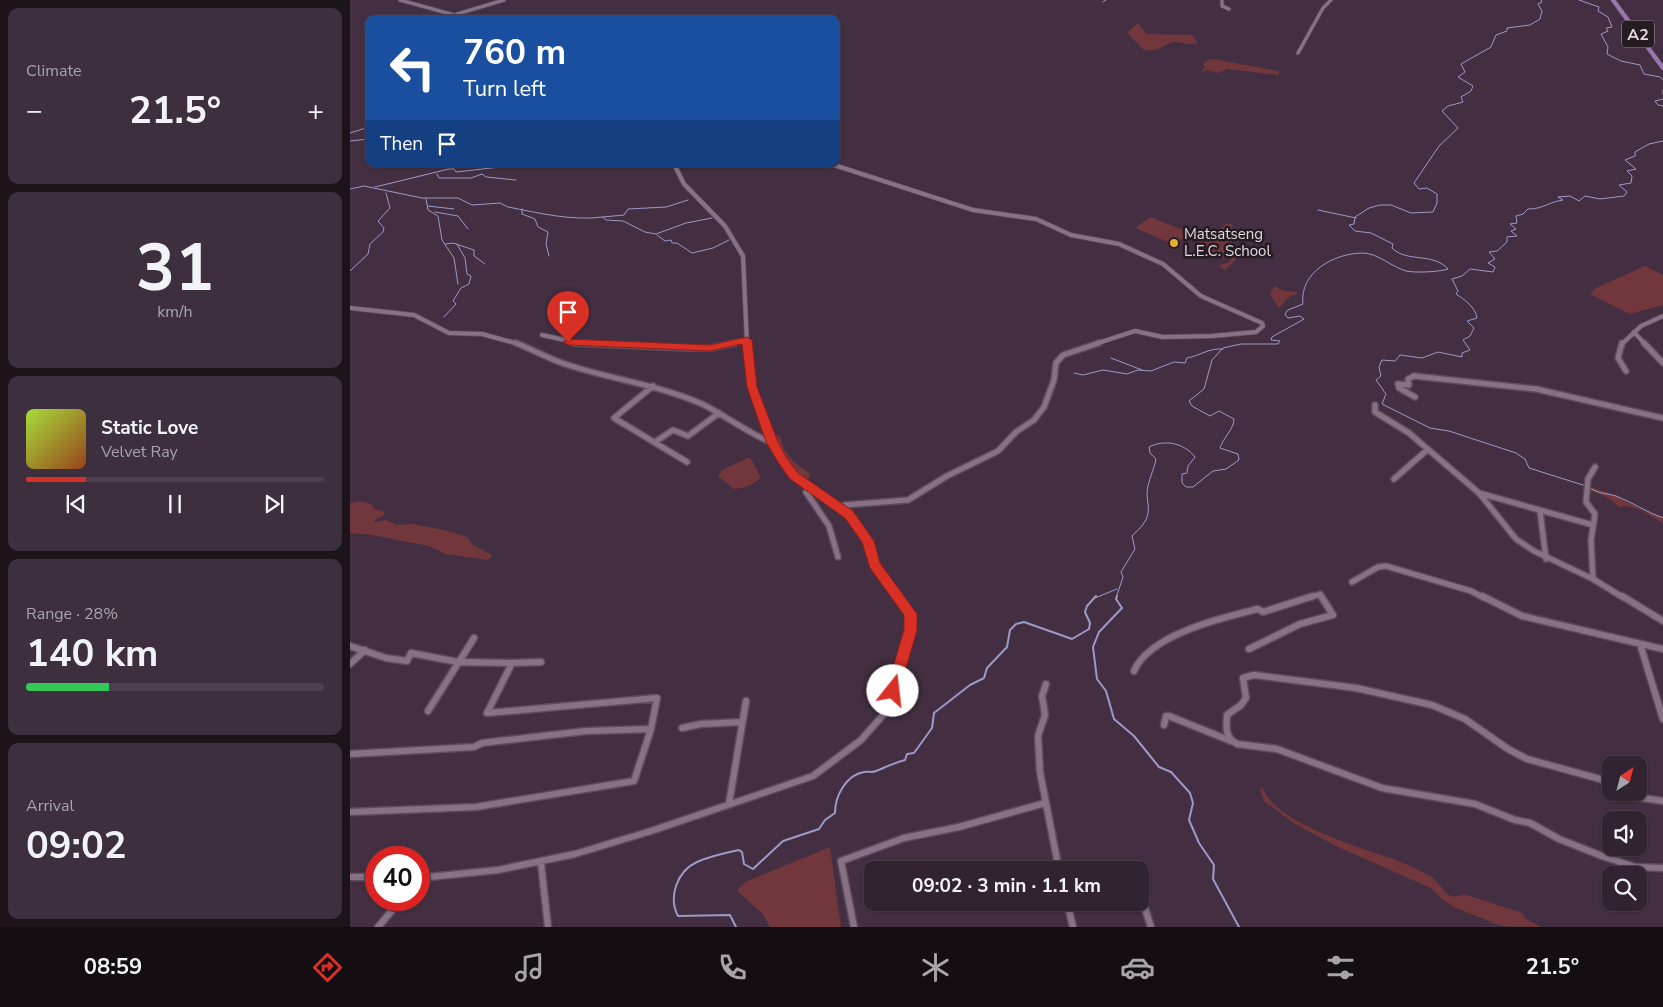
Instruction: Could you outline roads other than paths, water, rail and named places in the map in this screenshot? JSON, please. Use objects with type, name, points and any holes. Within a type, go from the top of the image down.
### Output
[{"type":"main road","name":"A2","points":[[1613,0],[1663,68]]},
{"type":"street","points":[[400,0],[456,15],[504,0]]},
{"type":"street","points":[[1222,0],[1222,6],[1229,9]]},
{"type":"street","points":[[1298,53],[1323,8],[1331,0]]},
{"type":"street","points":[[430,877],[500,871],[541,863],[665,827],[797,782],[826,768],[873,728],[888,706],[910,630],[910,614],[875,564],[868,541],[849,515],[794,476],[772,442],[752,387],[740,247],[709,209],[682,182],[675,167]]},
{"type":"street","points":[[840,167],[964,207],[990,214],[1036,219],[1071,235],[1120,244],[1162,264],[1201,296],[1244,314],[1262,323],[1263,326],[1256,332],[1212,336],[1163,337],[1135,330],[1063,355],[1056,363],[1054,380],[1044,407],[1034,420],[1016,432],[998,451],[947,476],[908,500],[845,505],[840,508]]},
{"type":"street","points":[[350,308],[414,315],[449,333],[482,334],[509,340],[563,363],[686,396],[756,434],[766,442],[772,442]]},
{"type":"street","points":[[1626,371],[1618,361],[1618,353],[1622,343],[1636,328],[1651,319],[1663,316]]},
{"type":"street","points":[[1634,332],[1663,363]]},
{"type":"street","points":[[542,335],[588,345],[613,343],[687,348],[710,348],[747,340]]},
{"type":"street","points":[[1415,397],[1399,388],[1398,384],[1409,385],[1408,379],[1414,376],[1513,385],[1593,400],[1663,418]]},
{"type":"street","points":[[653,386],[614,418],[687,462]]},
{"type":"street","points":[[1375,405],[1375,412],[1409,433],[1479,493],[1507,530],[1532,550],[1546,558],[1580,570],[1663,621]]},
{"type":"street","points":[[655,442],[673,430],[688,436],[719,413]]},
{"type":"street","points":[[1394,479],[1427,450]]},
{"type":"street","points":[[1593,579],[1593,525],[1595,514],[1586,502],[1588,482],[1595,467]]},
{"type":"street","points":[[810,488],[806,492],[829,526],[838,557]]},
{"type":"street","points":[[1479,493],[1593,525]]},
{"type":"street","points":[[1540,511],[1546,558]]},
{"type":"street","points":[[1352,582],[1378,567],[1386,566],[1471,591],[1522,616],[1663,649]]},
{"type":"street","points":[[1134,671],[1134,665],[1145,654],[1223,617],[1258,609],[1263,612],[1320,594],[1330,608],[1333,615],[1323,616],[1278,634],[1271,640],[1248,649]]},
{"type":"street","points":[[428,711],[474,638]]},
{"type":"street","points":[[1640,644],[1660,695],[1663,719]]},
{"type":"street","points":[[350,646],[407,661],[411,653],[458,662],[541,662]]},
{"type":"street","points":[[350,664],[365,650]]},
{"type":"street","points":[[350,812],[458,808],[516,802],[600,785],[634,781],[651,729],[657,698],[487,713],[512,663]]},
{"type":"street","points":[[1231,741],[1226,731],[1227,715],[1244,702],[1246,698],[1243,678],[1254,675],[1397,695],[1456,714],[1494,741],[1525,758],[1553,768],[1602,780]]},
{"type":"street","points":[[1046,684],[1042,696],[1045,715],[1040,728],[1038,745],[1045,803],[1057,861]]},
{"type":"street","points":[[729,804],[746,701]]},
{"type":"street","points":[[1164,725],[1166,716],[1169,716],[1237,744],[1277,749],[1382,788],[1475,804],[1515,820],[1530,823],[1559,838],[1602,856],[1636,867],[1663,868]]},
{"type":"street","points":[[682,728],[701,724],[742,722]]},
{"type":"street","points":[[350,754],[474,747],[482,743],[586,731],[651,729]]},
{"type":"street","points":[[1648,799],[1663,801]]},
{"type":"street","points":[[854,927],[840,861],[904,838],[959,827],[1045,803]]},
{"type":"street","points":[[541,863],[548,927]]},
{"type":"street","points":[[350,877],[365,877]]},
{"type":"street","points":[[378,927],[392,911]]},
{"type":"street","points":[[1069,911],[1073,927]]},
{"type":"street","points":[[1146,911],[1151,927]]},
{"type":"waterway","points":[[1355,218],[1369,208],[1380,205],[1391,205],[1411,213],[1433,212],[1437,203],[1437,194],[1427,188],[1419,189],[1414,183],[1439,146],[1458,128],[1442,111],[1448,106],[1463,102],[1461,97],[1471,91],[1473,86],[1458,77],[1465,72],[1461,64],[1491,47],[1496,35],[1507,31],[1507,28],[1530,25],[1540,19],[1542,11],[1538,4],[1542,2],[1541,0]]},
{"type":"waterway","points":[[1579,0],[1599,7],[1598,11],[1608,17],[1612,27],[1606,28],[1608,31],[1601,34],[1608,47],[1607,54],[1621,61],[1640,65],[1644,74],[1660,77],[1663,80]]},
{"type":"waterway","points":[[1663,99],[1655,101],[1658,105],[1663,106]]},
{"type":"waterway","points":[[350,133],[365,128]]},
{"type":"waterway","points":[[350,141],[365,139]]},
{"type":"waterway","points":[[1586,486],[1529,468],[1525,459],[1516,453],[1449,431],[1430,428],[1382,404],[1386,394],[1376,380],[1381,376],[1379,367],[1382,360],[1395,361],[1400,355],[1422,358],[1438,352],[1462,357],[1462,353],[1470,350],[1463,340],[1470,336],[1474,328],[1467,321],[1477,318],[1472,307],[1456,294],[1458,291],[1452,279],[1462,276],[1470,269],[1493,272],[1495,267],[1488,263],[1495,259],[1489,252],[1497,251],[1507,242],[1507,237],[1517,236],[1511,231],[1516,229],[1510,224],[1517,223],[1516,216],[1523,214],[1528,209],[1538,208],[1563,200],[1558,197],[1570,196],[1579,201],[1585,196],[1600,199],[1624,196],[1627,192],[1619,185],[1631,183],[1632,176],[1627,171],[1636,169],[1625,160],[1635,156],[1635,152],[1649,144],[1663,141]]},
{"type":"waterway","points":[[375,187],[449,169],[454,169],[456,172],[500,167]]},
{"type":"waterway","points":[[437,174],[439,178],[471,178],[482,174],[486,177],[516,180]]},
{"type":"waterway","points":[[350,189],[364,186],[422,198],[458,198],[472,205],[500,203],[508,207],[522,210]]},
{"type":"waterway","points":[[350,271],[368,254],[370,244],[383,232],[384,228],[378,221],[390,208],[386,193]]},
{"type":"waterway","points":[[426,199],[428,210],[438,216],[442,240],[454,258],[458,284]]},
{"type":"waterway","points":[[603,217],[624,215],[628,209],[666,207],[688,200]]},
{"type":"waterway","points":[[428,206],[454,209]]},
{"type":"waterway","points":[[522,210],[555,216],[603,217]]},
{"type":"waterway","points":[[522,210],[522,214],[535,219],[538,227],[548,232],[546,244],[549,256]]},
{"type":"waterway","points":[[1318,210],[1355,218]]},
{"type":"waterway","points":[[435,212],[458,216],[468,229]]},
{"type":"waterway","points":[[603,217],[606,220],[623,221],[645,232],[656,234],[686,223],[712,218]]},
{"type":"waterway","points":[[1222,349],[1241,344],[1278,344],[1280,341],[1271,340],[1272,337],[1304,319],[1300,316],[1288,318],[1285,314],[1288,310],[1303,304],[1303,293],[1313,274],[1321,266],[1341,256],[1368,254],[1410,272],[1448,269],[1435,261],[1398,253],[1392,248],[1393,244],[1371,233],[1355,231],[1349,225],[1354,224],[1355,218]]},
{"type":"waterway","points":[[657,235],[665,241],[671,240],[672,243],[677,243],[692,253],[713,248],[729,240]]},
{"type":"waterway","points":[[445,244],[457,244]]},
{"type":"waterway","points":[[444,317],[456,304],[453,301],[461,288],[469,284],[471,276],[467,274],[465,258],[457,244]]},
{"type":"waterway","points":[[457,244],[474,250],[474,256],[485,264]]},
{"type":"waterway","points":[[1074,373],[1083,375],[1103,370],[1127,374],[1138,370],[1151,371],[1174,362],[1185,363],[1187,358],[1222,349]]},
{"type":"waterway","points":[[1116,598],[1123,577],[1121,572],[1135,549],[1132,536],[1143,525],[1148,514],[1147,493],[1156,459],[1150,453],[1149,447],[1168,443],[1180,446],[1191,452],[1195,457],[1188,466],[1187,473],[1182,474],[1182,483],[1186,487],[1193,487],[1213,471],[1226,469],[1239,460],[1238,454],[1220,448],[1234,423],[1234,419],[1219,411],[1210,416],[1192,406],[1189,401],[1204,389],[1212,360],[1222,349]]},
{"type":"waterway","points":[[1111,358],[1142,370]]},
{"type":"waterway","points":[[1590,488],[1622,498],[1663,518]]},
{"type":"waterway","points":[[1095,598],[1117,589]]},
{"type":"waterway","points":[[736,927],[730,915],[678,916],[675,909],[674,893],[680,878],[690,866],[707,858],[739,850],[742,852],[744,864],[753,869],[783,841],[819,829],[825,820],[835,813],[839,793],[852,777],[864,772],[874,772],[905,760],[907,754],[914,753],[932,728],[934,713],[970,685],[984,678],[987,668],[1007,647],[1010,630],[1016,624],[1024,622],[1072,639],[1089,629],[1090,623],[1085,612],[1087,606],[1096,596]]},
{"type":"waterway","points":[[1117,596],[1116,599],[1122,608],[1099,632],[1093,647],[1097,679],[1106,691],[1114,719],[1134,736],[1159,767],[1171,772],[1190,793],[1193,803],[1189,820],[1199,843],[1214,865],[1213,879],[1239,927]]},
{"type":"place","name":"Matsatseng L.E.C. School","points":[[1174,243]]}]
